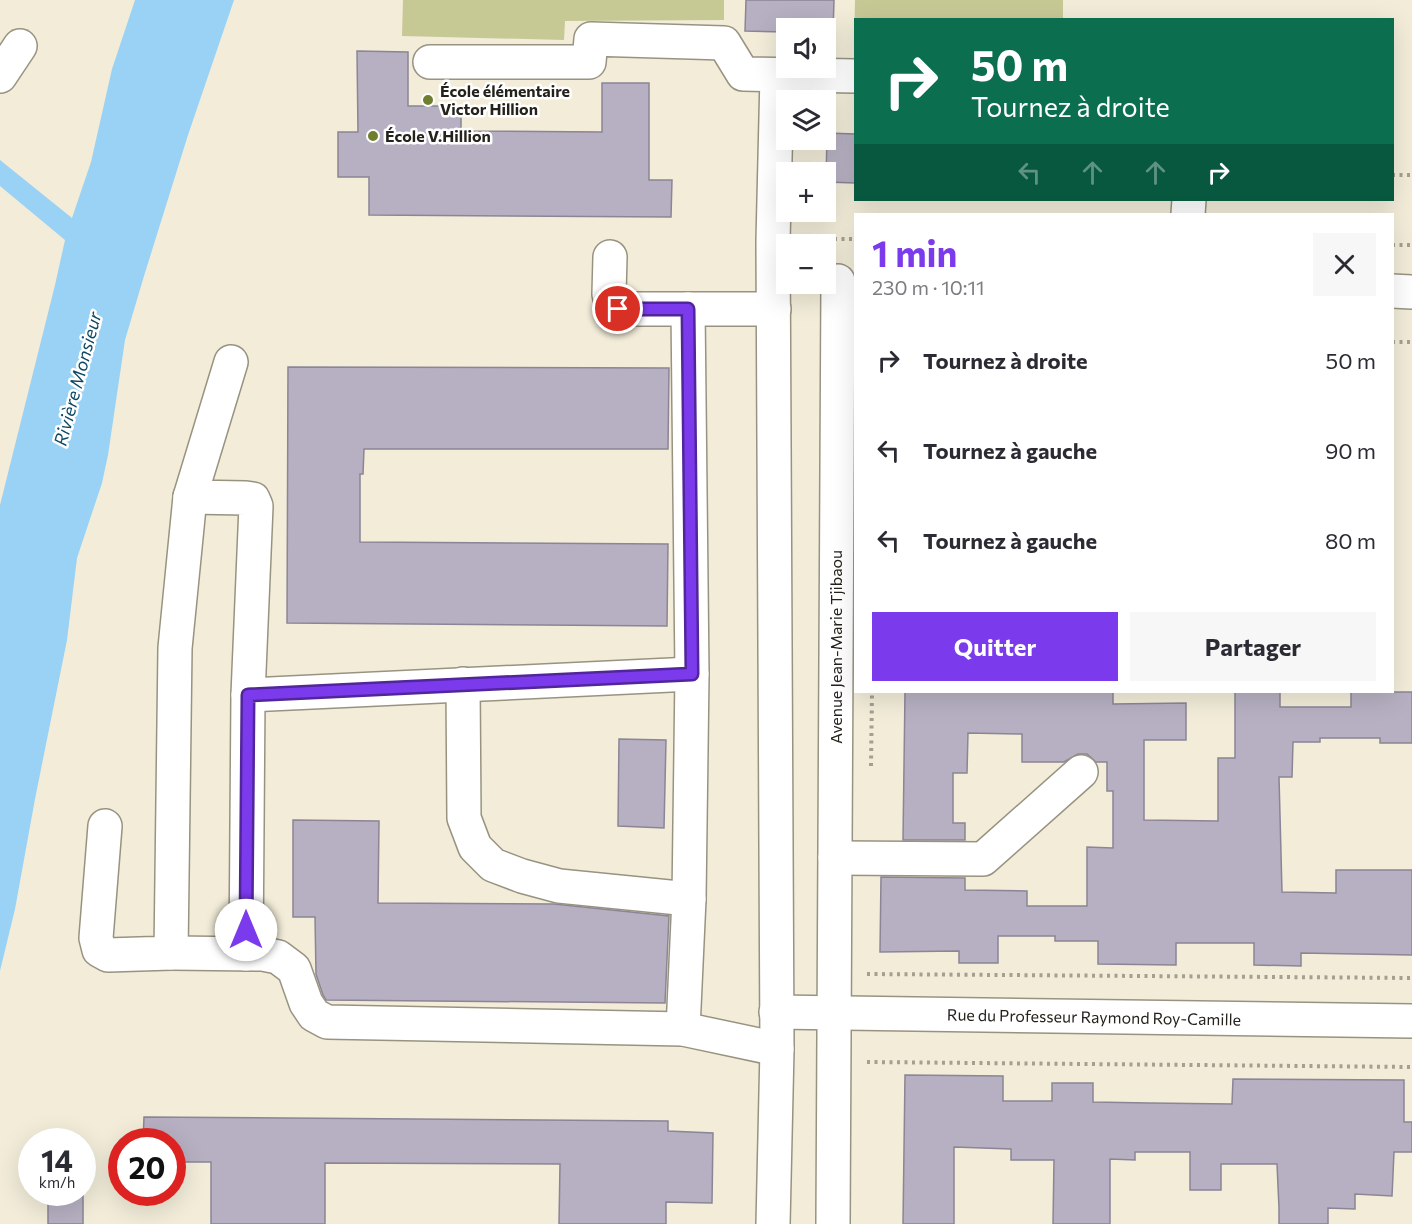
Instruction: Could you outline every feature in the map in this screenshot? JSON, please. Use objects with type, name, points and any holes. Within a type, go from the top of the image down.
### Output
[{"type":"street","points":[[430,62],[589,62],[591,39],[724,43],[743,74],[776,76]]},
{"type":"street","points":[[0,76],[20,46]]},
{"type":"street","points":[[836,76],[854,76]]},
{"type":"street","points":[[776,270],[773,241],[777,78]]},
{"type":"street","points":[[610,256],[609,294],[611,303],[618,309],[688,309],[776,290]]},
{"type":"street","name":"Avenue Jean-Marie Tjibaou","points":[[833,1224],[839,281]]},
{"type":"street","points":[[1394,291],[1412,292]]},
{"type":"street","points":[[773,1224],[777,1049],[778,294]]},
{"type":"street","points":[[683,1029],[689,899],[692,674],[688,309]]},
{"type":"street","points":[[171,953],[175,648],[190,497],[231,362]]},
{"type":"street","points":[[190,497],[246,498],[253,499],[256,506],[248,695],[246,954]]},
{"type":"street","points":[[248,695],[692,674]]},
{"type":"street","points":[[463,684],[464,818],[475,847],[493,865],[559,886],[689,899]]},
{"type":"street","points":[[835,858],[983,859],[1081,772]]},
{"type":"street","points":[[105,826],[96,938],[99,950],[108,955],[262,954],[278,957],[294,969],[306,1003],[314,1015],[327,1022],[683,1029],[777,1049]]},
{"type":"street","name":"Rue du Professeur Raymond Roy-Camille","points":[[776,1012],[1412,1021]]},
{"type":"path","points":[[1394,175],[1412,176]]},
{"type":"path","points":[[836,239],[854,239]]},
{"type":"path","points":[[1394,245],[1412,245]]},
{"type":"path","points":[[1394,342],[1412,342]]},
{"type":"path","points":[[867,974],[1412,978]]},
{"type":"path","points":[[867,1062],[1412,1067]]},
{"type":"green space","points":[[403,0],[724,0],[724,20],[565,21],[564,40],[402,36]]},
{"type":"green space","points":[[855,0],[1063,0],[1063,18],[855,18]]},
{"type":"water","name":"Rivière Monsieur","points":[[135,0],[234,0],[188,135],[125,340],[108,455],[102,483],[77,558],[67,640],[15,909],[0,971],[0,505],[65,240],[0,186],[0,160],[72,218],[91,162],[112,69]]},
{"type":"building","points":[[746,0],[834,0],[833,18],[776,18],[776,32],[745,31]]},
{"type":"building","name":"École V.Hillion","points":[[357,51],[408,52],[408,106],[461,106],[461,131],[602,132],[602,83],[649,83],[649,180],[672,180],[671,217],[369,215],[369,177],[338,177],[338,132],[358,132]]},
{"type":"building","points":[[836,133],[854,134],[854,183],[836,182],[836,162],[826,162],[827,150],[836,150]]},
{"type":"building","points":[[288,367],[669,368],[668,449],[364,449],[363,474],[360,474],[360,542],[668,544],[667,626],[287,623]]},
{"type":"building","points":[[1412,692],[1412,743],[1380,743],[1380,738],[1320,738],[1320,742],[1293,742],[1292,777],[1279,777],[1282,892],[1336,893],[1336,870],[1412,870],[1412,955],[1301,953],[1301,966],[1254,965],[1254,943],[1176,943],[1176,965],[1098,964],[1098,941],[1055,941],[1055,936],[998,936],[998,963],[959,963],[959,951],[880,952],[881,877],[965,878],[965,890],[1027,891],[1027,906],[1087,906],[1087,847],[1113,848],[1113,791],[1107,791],[1107,762],[1096,762],[1087,754],[1078,754],[1064,762],[1022,762],[1022,734],[968,733],[967,773],[953,773],[953,823],[965,823],[965,840],[903,840],[905,693],[1113,693],[1113,704],[1186,703],[1186,740],[1144,740],[1144,820],[1218,821],[1218,758],[1235,758],[1235,693],[1280,693],[1280,707],[1351,707],[1351,693]]},
{"type":"building","points":[[619,739],[666,740],[664,828],[618,826]]},
{"type":"building","points":[[293,820],[379,821],[378,903],[554,904],[669,916],[665,1003],[326,1000],[316,974],[315,917],[293,917]]},
{"type":"building","points":[[905,1075],[1003,1076],[1003,1101],[1052,1101],[1052,1083],[1093,1083],[1093,1102],[1232,1104],[1233,1079],[1404,1080],[1404,1122],[1412,1122],[1412,1152],[1394,1152],[1392,1196],[1355,1194],[1355,1209],[1328,1208],[1328,1224],[1279,1224],[1277,1164],[1221,1164],[1221,1190],[1190,1190],[1190,1152],[1135,1152],[1135,1160],[1110,1159],[1110,1224],[1053,1224],[1054,1160],[1011,1160],[1011,1149],[954,1147],[954,1224],[903,1224]]},
{"type":"building","points":[[144,1117],[668,1121],[668,1131],[713,1133],[712,1203],[666,1202],[666,1224],[559,1224],[560,1164],[325,1163],[325,1224],[211,1224],[211,1162],[186,1162],[186,1128],[144,1128]]},
{"type":"building","points":[[48,1206],[83,1206],[83,1224],[48,1224]]},
{"type":"place","name":"École élémentaire Victor Hillion","points":[[428,100]]},
{"type":"place","name":"École V.Hillion","points":[[373,136]]},
{"type":"route","points":[[246,930],[248,695],[692,674],[688,309],[618,309]]}]
